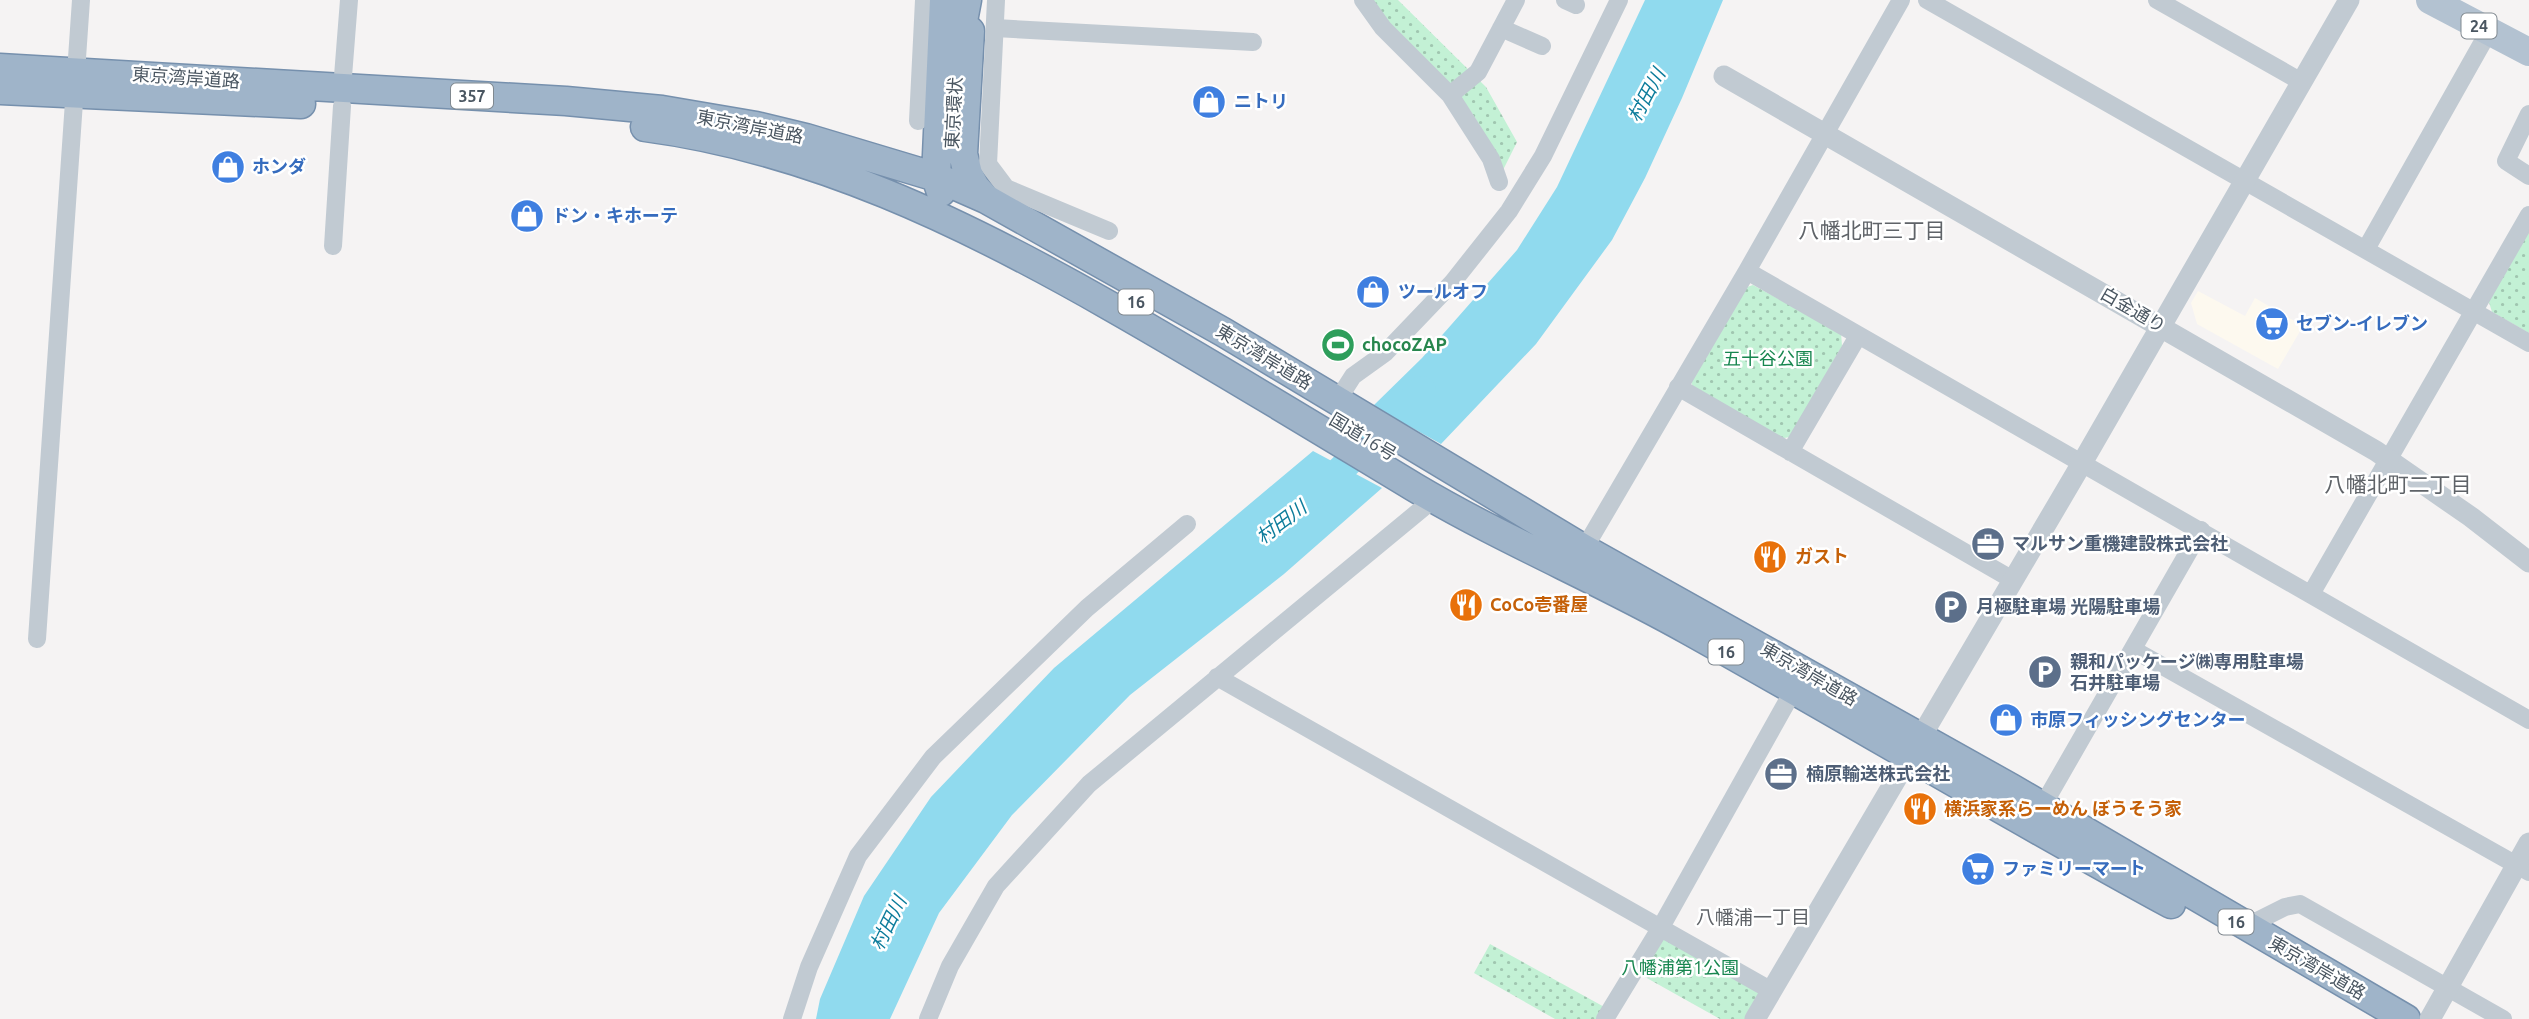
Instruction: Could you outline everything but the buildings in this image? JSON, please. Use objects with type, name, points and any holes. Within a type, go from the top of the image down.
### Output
[{"type":"highway","name":"東京環状","points":[[940,182],[944,0]]},
{"type":"highway","name":"東京環状","points":[[940,182],[951,164],[957,48],[969,0]]},
{"type":"highway","name":"東京環状","points":[[969,0],[963,154],[968,174],[986,199]]},
{"type":"highway","name":"東京湾岸道路","points":[[0,68],[75,83],[342,97],[566,101],[662,110],[806,138],[986,199],[1223,331],[1431,482],[1540,552],[1689,630],[1793,691],[2042,807],[2406,1019]]},
{"type":"highway","name":"東京湾岸道路","points":[[0,90],[75,83]]},
{"type":"highway","name":"東京湾岸道路","points":[[342,97],[581,119],[663,130],[837,174],[907,201],[963,227],[1335,414]]},
{"type":"highway","points":[[907,201],[927,196],[940,182]]},
{"type":"highway","name":"国道16号","points":[[940,182],[949,200],[1087,274],[1335,414]]},
{"type":"highway","name":"東京湾岸道路","points":[[1431,482],[1584,549],[1825,682],[1916,748],[2057,842],[2374,1019]]},
{"type":"main road","name":"24","points":[[2430,0],[2529,52]]},
{"type":"street","points":[[37,639],[81,0]]},
{"type":"street","points":[[333,246],[349,0]]},
{"type":"street","points":[[918,121],[924,0]]},
{"type":"street","points":[[996,0],[988,164],[1006,188],[1109,231]]},
{"type":"street","points":[[1363,0],[1383,27],[1450,95],[1491,159],[1499,182]]},
{"type":"street","points":[[1450,95],[1478,72],[1516,0]]},
{"type":"street","points":[[1335,414],[1353,376],[1385,353],[1452,283],[1509,211],[1543,156],[1619,0]]},
{"type":"street","points":[[1584,549],[1747,271],[1901,0]]},
{"type":"street","points":[[1927,0],[2529,343]]},
{"type":"street","points":[[2157,0],[2300,81]]},
{"type":"street","points":[[1755,1019],[1916,748],[2349,0]]},
{"type":"street","points":[[995,28],[1253,42]]},
{"type":"street","points":[[1502,28],[1542,46]]},
{"type":"street","points":[[2367,249],[2489,31]]},
{"type":"street","name":"白金通り","points":[[1724,76],[2387,459],[2471,517],[2529,562]]},
{"type":"street","points":[[2529,114],[2506,161],[2529,176]]},
{"type":"street","points":[[2311,594],[2529,215]]},
{"type":"street","points":[[1747,271],[2529,720]]},
{"type":"street","points":[[1790,452],[1858,337]]},
{"type":"street","points":[[1678,387],[2013,580]]},
{"type":"street","points":[[928,1019],[950,966],[996,886],[1090,785],[1217,677],[1431,482]]},
{"type":"street","points":[[792,1019],[809,967],[858,856],[933,757],[1087,608],[1187,524]]},
{"type":"street","points":[[2042,807],[2202,530]]},
{"type":"street","points":[[2134,650],[2523,868]]},
{"type":"street","points":[[1217,677],[1772,991]]},
{"type":"street","points":[[1605,1019],[1661,927],[1793,691]]},
{"type":"street","points":[[2430,1019],[2523,868],[2529,843]]},
{"type":"street","points":[[2245,927],[2285,907],[2300,904],[2503,1019]]},
{"type":"shaded area","points":[[2198,291],[2245,316],[2255,298],[2303,326],[2278,369],[2197,324],[2191,303]]},
{"type":"green space","points":[[1369,0],[1398,0],[1486,87],[1517,142],[1503,170],[1459,95]]},
{"type":"green space","points":[[2529,231],[2529,333],[2492,312],[2488,299]]},
{"type":"green space","name":"五十谷公園","points":[[1753,285],[1841,333],[1842,346],[1790,437],[1778,439],[1695,391],[1690,380],[1744,288]]},
{"type":"green space","name":"八幡浦第1公園","points":[[1662,930],[1769,991],[1753,1019],[1720,1019],[1636,972]]},
{"type":"green space","points":[[1490,944],[1608,1009],[1602,1019],[1555,1019],[1474,973]]},
{"type":"water","points":[[1645,0],[1723,0],[1645,178],[1612,240],[1536,344],[1441,444],[1373,406],[1422,358],[1517,250],[1557,187]]},
{"type":"water","points":[[1313,451],[1382,488],[1284,574],[1130,695],[1012,815],[939,913],[890,1019],[816,1019],[820,999],[864,896],[931,797],[1054,668]]},
{"type":"waterway","name":"村田川","points":[[1316,494],[1422,390]]},
{"type":"place","name":"ニトリ","points":[[1209,102]]},
{"type":"place","name":"ホンダ","points":[[228,167]]},
{"type":"place","name":"ドン・キホーテ","points":[[527,216]]},
{"type":"place","name":"ツールオフ","points":[[1373,292]]},
{"type":"place","name":"セブン-イレブン","points":[[2272,324]]},
{"type":"place","name":"chocoZAP","points":[[1338,345]]},
{"type":"place","name":"マルサン重機建設株式会社","points":[[1988,544]]},
{"type":"place","name":"ガスト","points":[[1770,557]]},
{"type":"place","name":"CoCo壱番屋","points":[[1466,605]]},
{"type":"place","name":"月極駐車場 光陽駐車場","points":[[1951,607]]},
{"type":"place","name":"親和パッケージ㈱専用駐車場 石井駐車場","points":[[2045,672]]},
{"type":"place","name":"市原フィッシングセンター","points":[[2006,720]]},
{"type":"place","name":"楠原輸送株式会社","points":[[1781,774]]},
{"type":"place","name":"横浜家系らーめん ぼうそう家","points":[[1920,809]]},
{"type":"place","name":"ファミリーマート","points":[[1978,869]]},
{"type":"district","name":"八幡北町三丁目","points":[[1872,231]]},
{"type":"district","name":"八幡北町二丁目","points":[[2398,485]]},
{"type":"district","name":"八幡浦一丁目","points":[[1753,917]]}]
